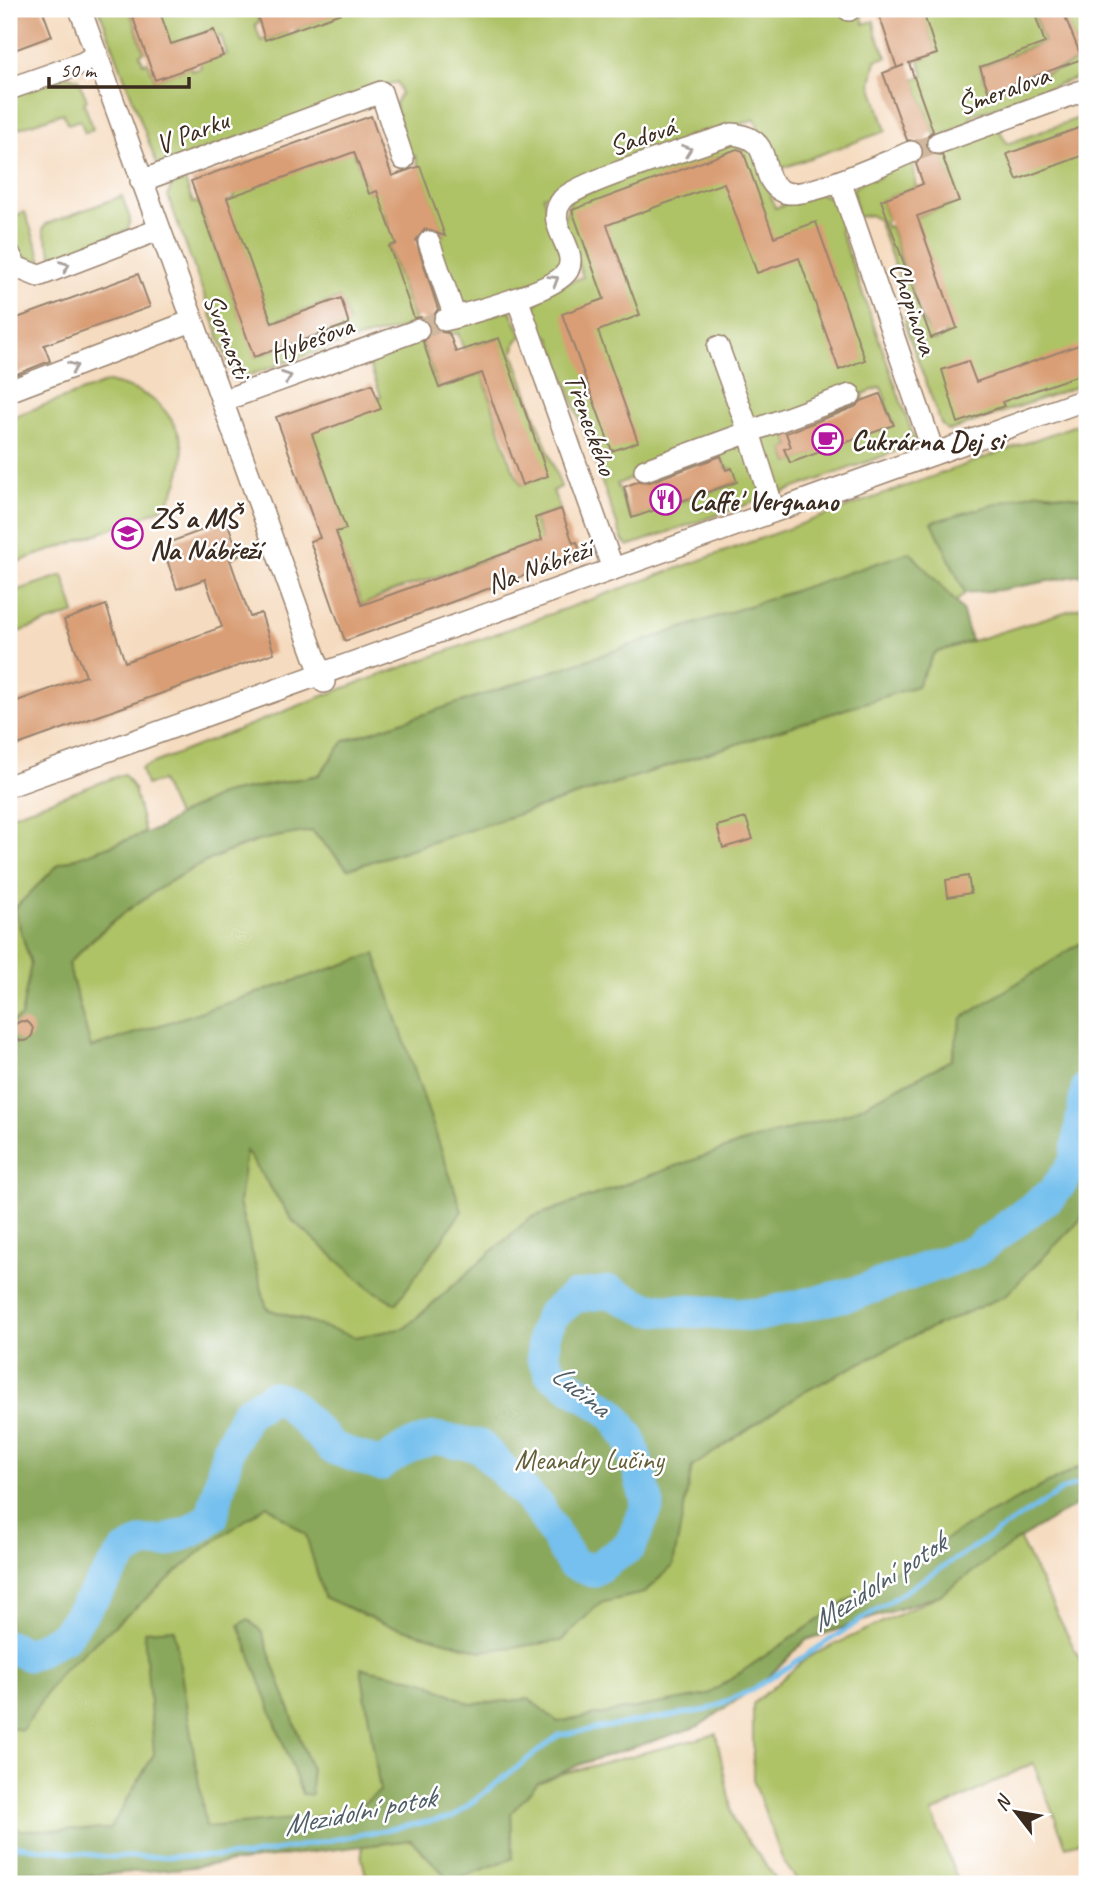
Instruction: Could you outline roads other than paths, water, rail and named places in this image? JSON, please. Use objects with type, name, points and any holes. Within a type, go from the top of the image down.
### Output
[{"type":"street","name":"Svornosti","points":[[80,9],[322,678]]},
{"type":"street","points":[[9,89],[83,63],[97,54]]},
{"type":"street","name":"Šmeralova","points":[[938,143],[1087,89]]},
{"type":"street","name":"V Parku","points":[[141,181],[381,92],[402,159]]},
{"type":"street","name":"Sadová","points":[[429,242],[450,319],[517,298],[553,283],[567,272],[570,261],[556,220],[560,202],[572,191],[603,179],[732,134],[749,135],[759,142],[772,182],[784,192],[797,194],[840,181],[911,152]]},
{"type":"street","name":"Chopinova","points":[[840,181],[934,454]]},
{"type":"street","points":[[9,253],[21,271],[38,276],[158,230]]},
{"type":"street","name":"Třeneckého","points":[[517,298],[613,569]]},
{"type":"street","points":[[9,391],[192,321]]},
{"type":"street","name":"Hybešova","points":[[222,401],[418,330]]},
{"type":"street","points":[[718,347],[774,511]]},
{"type":"street","points":[[645,470],[850,395]]},
{"type":"street","name":"Na Nábřeží","points":[[9,786],[322,678],[613,569],[1087,398]]},
{"type":"waterway","name":"Lučina","points":[[9,1647],[29,1655],[65,1636],[124,1553],[145,1542],[164,1542],[192,1531],[212,1517],[228,1450],[246,1413],[272,1397],[286,1401],[333,1448],[380,1465],[406,1448],[434,1438],[480,1446],[539,1508],[572,1563],[592,1571],[630,1546],[648,1505],[630,1439],[611,1412],[551,1373],[543,1357],[544,1335],[551,1316],[574,1297],[610,1292],[647,1309],[759,1315],[859,1292],[975,1251],[1053,1193],[1075,1163],[1087,1089]]},
{"type":"waterway","name":"Mezidolní potok","points":[[9,1845],[110,1857],[247,1856],[453,1817],[559,1735],[707,1710],[752,1690],[1064,1489],[1087,1480]]},
{"type":"tunnel","points":[[911,152],[938,143]]},
{"type":"tunnel","points":[[418,330],[445,320]]},
{"type":"place","name":"Cukrárna Dej si","points":[[828,440]]},
{"type":"place","name":"Caffe' Vergnano","points":[[666,500]]},
{"type":"place","name":"ZŠ a MŠ Na Nábřeží","points":[[127,533]]},
{"type":"park label","name":"Meandry Lučiny","points":[[589,1459]]}]
